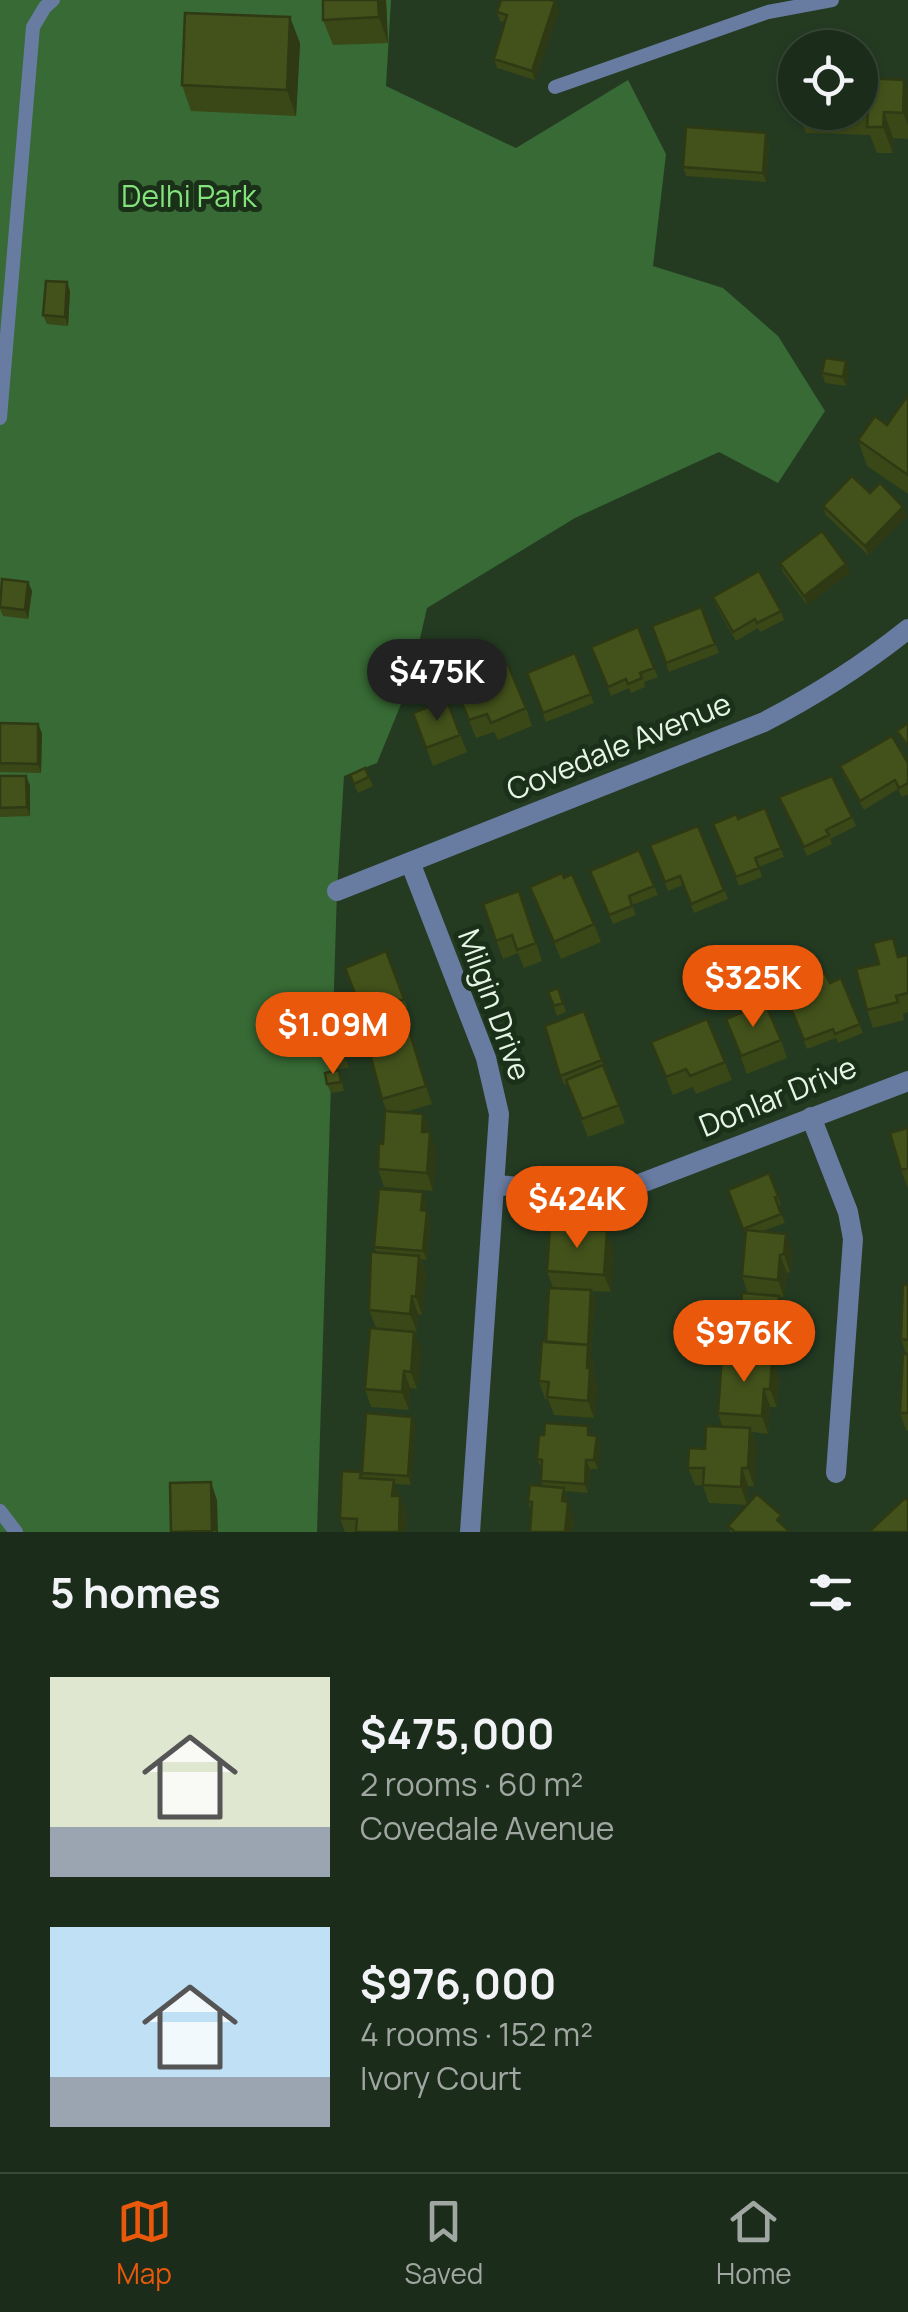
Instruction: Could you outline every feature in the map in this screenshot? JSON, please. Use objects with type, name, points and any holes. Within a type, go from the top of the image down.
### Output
[{"type":"street","name":"Covedale Avenue","points":[[337,891],[764,722],[856,669],[908,628]]},
{"type":"street","name":"Milgin Drive","points":[[410,862],[494,1082],[499,1114],[470,1532]]},
{"type":"street","name":"Donlar Drive","points":[[496,1184],[599,1193],[626,1189],[908,1081]]},
{"type":"street","points":[[811,1117],[848,1212],[853,1239],[836,1473]]},
{"type":"lane","points":[[0,418],[33,27],[53,0]]},
{"type":"lane","points":[[556,86],[768,12],[832,0]]},
{"type":"lane","points":[[0,1511],[16,1532]]},
{"type":"green space","name":"Delhi Park","points":[[0,0],[391,0],[386,86],[516,148],[628,80],[666,154],[653,266],[723,288],[778,336],[825,411],[778,483],[719,452],[575,518],[427,608],[410,682],[377,763],[344,776],[317,1532],[0,1532]]},
{"type":"building","points":[[323,0],[378,0],[379,17],[323,20]]},
{"type":"building","points":[[501,0],[555,1],[532,71],[494,59],[507,15],[497,12]]},
{"type":"building","points":[[185,13],[290,17],[287,90],[182,85]]},
{"type":"building","points":[[878,79],[904,80],[903,113],[884,112],[883,127],[878,127]]},
{"type":"building","points":[[686,127],[766,133],[763,173],[683,167]]},
{"type":"building","points":[[46,281],[67,282],[65,317],[43,315]]},
{"type":"building","points":[[825,358],[846,361],[843,377],[822,373]]},
{"type":"building","points":[[908,395],[908,475],[858,440],[875,416],[887,425]]},
{"type":"building","points":[[852,476],[870,493],[880,483],[903,507],[865,546],[823,506]]},
{"type":"building","points":[[822,531],[846,564],[804,596],[780,563]]},
{"type":"building","points":[[759,571],[781,611],[757,623],[755,619],[733,632],[713,597]]},
{"type":"building","points":[[2,579],[28,582],[25,610],[0,607]]},
{"type":"building","points":[[701,607],[715,644],[666,663],[652,626]]},
{"type":"building","points":[[638,627],[654,668],[640,673],[642,678],[628,684],[626,679],[608,687],[591,647]]},
{"type":"building","points":[[575,653],[591,694],[543,713],[527,673]]},
{"type":"building","points":[[508,665],[526,708],[491,723],[487,714],[469,720],[455,686]]},
{"type":"building","points":[[447,700],[460,735],[426,748],[413,713]]},
{"type":"building","points":[[0,723],[38,724],[38,764],[0,763]]},
{"type":"building","points":[[908,723],[908,746],[897,731]]},
{"type":"building","points":[[892,736],[908,763],[908,783],[899,788],[895,780],[860,801],[840,766]]},
{"type":"building","points":[[365,768],[369,777],[354,784],[350,775]]},
{"type":"building","points":[[0,776],[26,776],[27,807],[0,808]]},
{"type":"building","points":[[832,776],[852,817],[826,830],[829,835],[804,847],[779,797]]},
{"type":"building","points":[[765,808],[781,848],[755,858],[759,868],[736,877],[713,824]]},
{"type":"building","points":[[698,826],[724,890],[691,904],[680,876],[665,882],[650,845]]},
{"type":"building","points":[[639,850],[654,886],[629,896],[632,906],[609,915],[590,871]]},
{"type":"building","points":[[562,873],[564,878],[572,874],[594,924],[554,942],[530,887]]},
{"type":"building","points":[[519,891],[536,943],[517,950],[512,935],[496,941],[483,904]]},
{"type":"building","points":[[893,938],[898,957],[908,955],[908,993],[896,996],[898,1002],[867,1010],[856,969],[879,964],[873,943]]},
{"type":"building","points":[[386,951],[404,999],[352,1020],[344,1000],[356,996],[345,968]]},
{"type":"building","points":[[825,973],[830,983],[841,978],[860,1024],[804,1040],[788,1001],[812,991],[808,980]]},
{"type":"building","points":[[558,988],[563,1003],[554,1006],[548,992]]},
{"type":"building","points":[[765,1003],[781,1040],[741,1056],[726,1019]]},
{"type":"building","points":[[584,1011],[602,1060],[560,1076],[545,1026]]},
{"type":"building","points":[[707,1019],[725,1062],[690,1076],[686,1069],[666,1077],[651,1042]]},
{"type":"building","points":[[410,1034],[426,1086],[382,1099],[368,1046]]},
{"type":"building","points":[[340,1041],[346,1058],[334,1062],[328,1045]]},
{"type":"building","points":[[603,1065],[619,1105],[582,1119],[566,1080]]},
{"type":"building","points":[[339,1070],[341,1082],[327,1084],[325,1073]]},
{"type":"building","points":[[385,1111],[423,1114],[422,1132],[430,1132],[427,1173],[378,1169]]},
{"type":"building","points":[[908,1128],[908,1168],[901,1170],[890,1133]]},
{"type":"building","points":[[769,1173],[781,1214],[743,1229],[728,1190]]},
{"type":"building","points":[[379,1189],[423,1192],[421,1210],[427,1211],[423,1251],[374,1247]]},
{"type":"building","points":[[550,1228],[607,1231],[604,1275],[547,1271]]},
{"type":"building","points":[[746,1230],[786,1234],[778,1280],[742,1276]]},
{"type":"building","points":[[371,1252],[419,1256],[416,1297],[412,1296],[410,1314],[369,1310]]},
{"type":"building","points":[[903,1284],[908,1285],[908,1340],[901,1339]]},
{"type":"building","points":[[549,1288],[591,1290],[588,1345],[546,1342]]},
{"type":"building","points":[[742,1293],[779,1296],[775,1342],[721,1339],[723,1314],[740,1316]]},
{"type":"building","points":[[370,1328],[414,1332],[411,1372],[404,1371],[402,1392],[365,1389]]},
{"type":"building","points":[[542,1341],[588,1345],[588,1401],[547,1397],[549,1382],[539,1381]]},
{"type":"building","points":[[903,1354],[908,1354],[908,1413],[900,1413]]},
{"type":"building","points":[[722,1356],[772,1359],[770,1389],[764,1389],[762,1416],[718,1413]]},
{"type":"building","points":[[366,1413],[412,1417],[408,1476],[362,1473]]},
{"type":"building","points":[[545,1423],[588,1426],[588,1435],[597,1436],[594,1460],[586,1460],[585,1484],[541,1481],[542,1460],[537,1459],[539,1435],[544,1435]]},
{"type":"building","points":[[706,1426],[750,1428],[748,1468],[742,1468],[741,1487],[703,1485],[704,1468],[688,1468],[689,1448],[705,1449]]},
{"type":"building","points":[[342,1471],[361,1472],[360,1478],[394,1480],[392,1496],[400,1496],[399,1532],[356,1532],[357,1519],[340,1518]]},
{"type":"building","points":[[211,1482],[212,1531],[171,1532],[170,1483]]},
{"type":"building","points":[[530,1485],[564,1488],[562,1501],[568,1502],[565,1532],[530,1532]]},
{"type":"building","points":[[757,1494],[781,1515],[777,1520],[790,1532],[735,1532],[728,1526]]},
{"type":"building","points":[[905,1498],[908,1532],[872,1532],[871,1530]]}]
